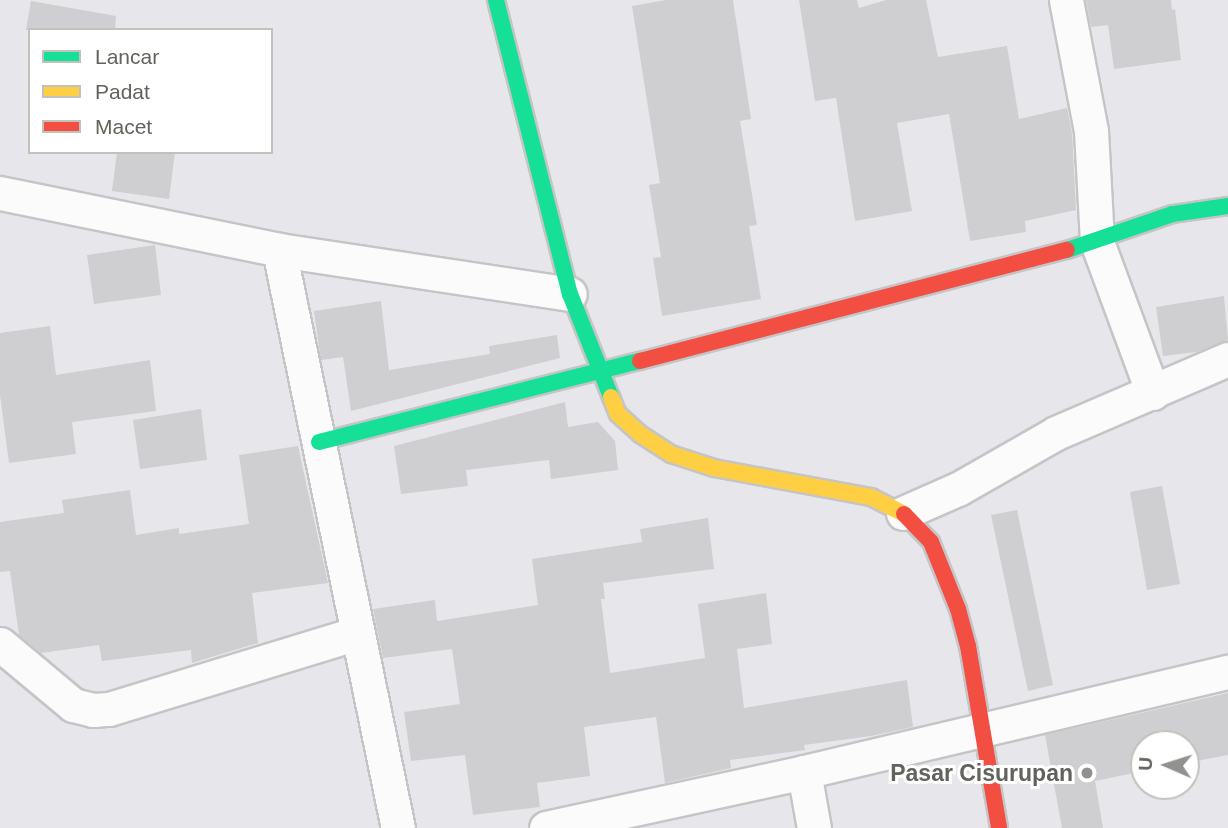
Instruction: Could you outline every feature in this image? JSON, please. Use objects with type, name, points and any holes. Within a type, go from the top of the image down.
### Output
[{"type":"main road","points":[[496,0],[570,294],[618,414],[671,454],[714,468],[871,497],[903,513],[931,542],[958,609],[984,730],[999,828]]},
{"type":"main road","points":[[319,442],[1097,242],[1173,214],[1228,206]]},
{"type":"street","points":[[1066,0],[1091,131],[1097,242],[1153,393]]},
{"type":"street","points":[[0,193],[279,250],[570,294]]},
{"type":"street","points":[[279,250],[398,828]]},
{"type":"street","points":[[903,513],[958,489],[1056,433],[1228,359]]},
{"type":"street","points":[[0,644],[73,705],[93,710],[109,709],[358,633]]},
{"type":"street","points":[[546,828],[804,772],[1228,672]]},
{"type":"street","points":[[804,772],[814,828]]},
{"type":"building","points":[[666,0],[733,0],[751,119],[740,121],[757,225],[749,226],[761,299],[662,316],[653,258],[661,257],[649,185],[660,183],[632,6]]},
{"type":"building","points":[[799,0],[857,0],[859,8],[886,0],[926,0],[938,57],[1007,46],[1019,119],[1067,108],[1072,133],[1076,210],[1025,221],[1026,232],[970,241],[949,114],[897,123],[912,211],[855,221],[836,98],[815,101]]},
{"type":"building","points":[[1086,0],[1171,0],[1172,10],[1175,9],[1181,60],[1114,69],[1108,25],[1091,27]]},
{"type":"building","points":[[31,1],[116,16],[115,28],[26,30]]},
{"type":"building","points":[[117,154],[175,154],[169,199],[112,191]]},
{"type":"building","points":[[155,245],[161,295],[94,304],[87,255]]},
{"type":"building","points":[[1224,296],[1228,340],[1196,352],[1163,356],[1156,307]]},
{"type":"building","points":[[381,301],[389,370],[490,354],[489,346],[557,335],[560,358],[351,411],[343,357],[321,360],[314,311]]},
{"type":"building","points":[[50,326],[56,375],[150,360],[156,411],[72,422],[76,454],[9,463],[0,395],[0,333]]},
{"type":"building","points":[[565,402],[568,427],[598,422],[615,441],[618,470],[551,479],[549,460],[466,470],[468,486],[401,494],[394,446]]},
{"type":"building","points":[[201,409],[207,460],[140,469],[133,420]]},
{"type":"building","points":[[298,446],[328,583],[252,593],[258,643],[192,663],[191,650],[102,661],[99,645],[41,653],[19,635],[10,571],[0,572],[0,522],[64,513],[62,500],[130,490],[136,535],[179,528],[179,534],[249,524],[239,455]]},
{"type":"building","points":[[1162,486],[1180,584],[1147,590],[1130,492]]},
{"type":"building","points":[[1017,510],[1053,685],[1028,691],[991,515]]},
{"type":"building","points":[[708,518],[714,569],[603,583],[605,599],[601,599],[610,673],[705,658],[698,604],[766,593],[772,644],[737,649],[744,708],[907,680],[913,727],[804,745],[805,750],[730,760],[731,768],[665,783],[656,717],[584,727],[590,776],[537,783],[540,807],[473,815],[465,755],[411,761],[404,712],[460,704],[452,649],[383,658],[373,609],[435,600],[437,621],[538,605],[532,559],[642,542],[640,529]]},
{"type":"building","points":[[1228,693],[1228,755],[1200,760],[1200,730],[1130,730],[1130,774],[1095,781],[1103,828],[1062,828],[1045,735]]},
{"type":"traffic: fast","points":[[496,0],[570,294],[611,397]]},
{"type":"traffic: fast","points":[[1067,250],[1173,214],[1228,206]]},
{"type":"traffic: fast","points":[[319,442],[640,361]]},
{"type":"traffic: slow","points":[[611,397],[618,414],[640,434],[671,454],[714,468],[871,497],[904,514]]},
{"type":"traffic: jam","points":[[640,361],[1067,250]]},
{"type":"traffic: jam","points":[[904,514],[931,542],[958,609],[968,646],[999,828]]},
{"type":"place","name":"Pasar Cisurupan","points":[[1087,773]]}]
